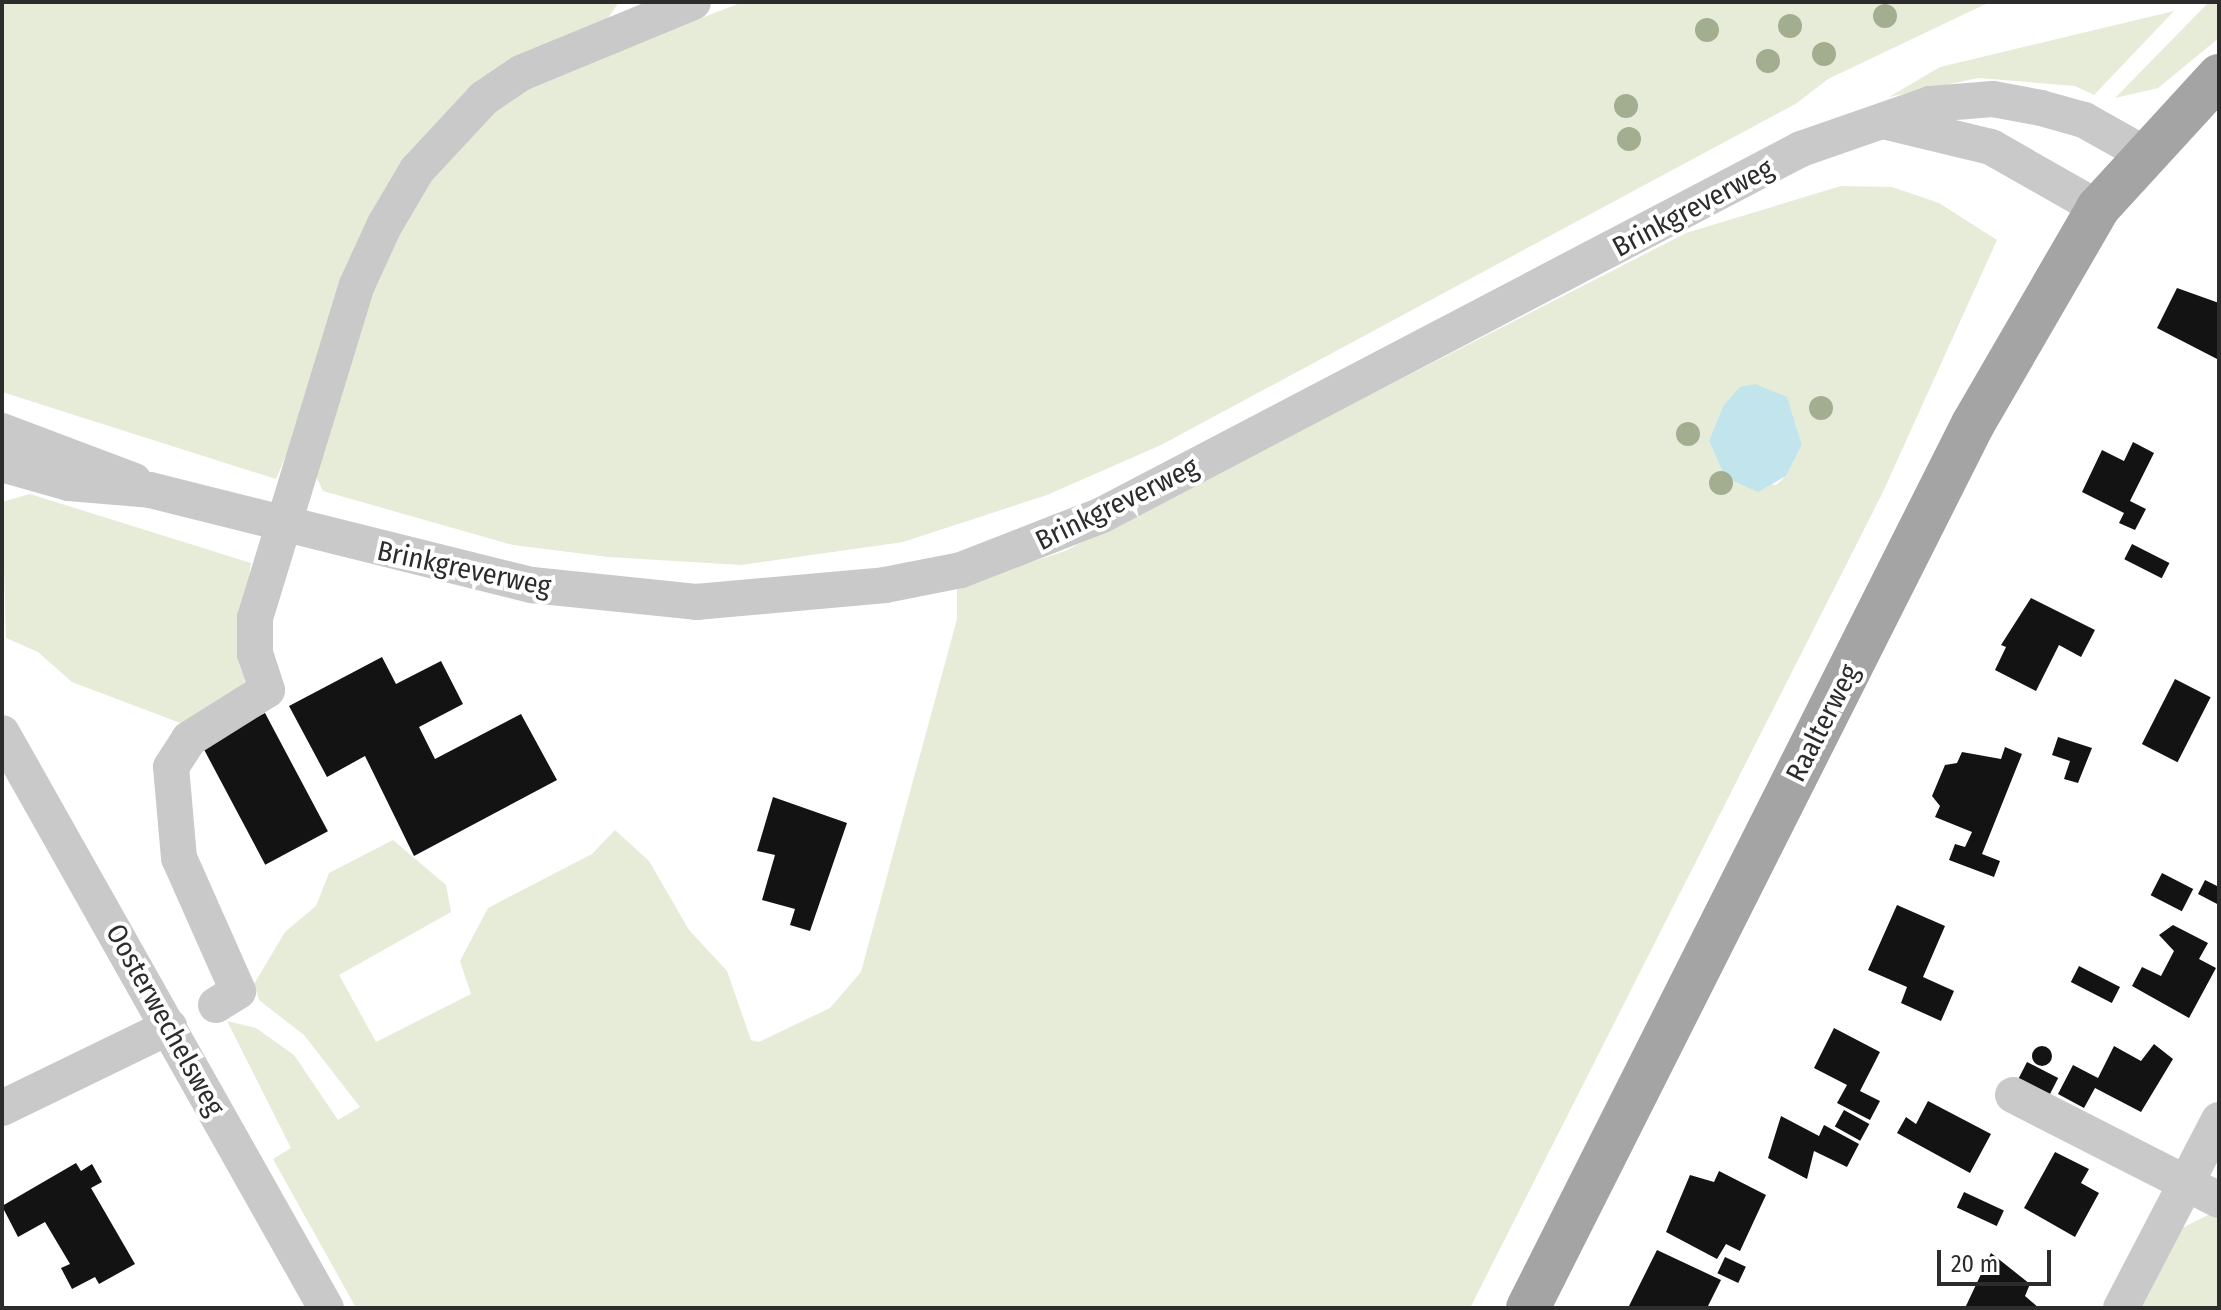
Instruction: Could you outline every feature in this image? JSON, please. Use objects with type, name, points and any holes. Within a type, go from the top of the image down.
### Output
[{"type":"main road","points":[[2143,153],[2219,76]]},
{"type":"main road","name":"Raalterweg","points":[[1528,1308],[1973,424],[2098,208],[2143,153]]},
{"type":"street","points":[[216,1005],[238,991],[179,858],[171,767],[189,739],[267,690],[255,654],[255,618],[357,285],[417,170],[484,98],[625,15],[693,2]]},
{"type":"street","name":"Brinkgreverweg","points":[[2,464],[69,483],[150,490],[437,567],[627,598],[759,599],[961,570],[1102,515],[1801,149],[1930,104],[1993,99],[2084,120],[2143,153]]},
{"type":"street","points":[[1881,121],[1991,147],[2098,208]]},
{"type":"street","name":"Brinkgreverweg","points":[[2,431],[93,460],[150,490]]},
{"type":"street","name":"Oosterwechelsweg","points":[[2,733],[326,1308]]},
{"type":"street","points":[[2,1108],[169,1027]]},
{"type":"street","points":[[2013,1095],[2188,1180],[2219,1200]]},
{"type":"street","points":[[2121,1308],[2219,1120]]},
{"type":"green space","points":[[2,2],[619,2],[609,17],[510,70],[415,152],[276,479],[2,392]]},
{"type":"green space","points":[[743,2],[1990,2],[1828,79],[1797,103],[1161,445],[1047,495],[903,542],[741,565],[608,557],[513,545],[323,491],[311,466],[355,326],[432,167],[519,88]]},
{"type":"green space","points":[[2209,2],[2219,2],[2219,38],[2158,88],[2115,98]]},
{"type":"green space","points":[[2174,11],[2094,95],[2075,86],[1978,78],[1889,97],[1940,67]]},
{"type":"green space","points":[[1841,186],[1892,187],[1939,203],[1997,240],[1882,494],[1470,1308],[356,1308],[273,1159],[291,1148],[227,1021],[256,1028],[294,1055],[338,1120],[360,1107],[304,1035],[259,1000],[254,984],[285,932],[316,906],[329,873],[393,840],[446,885],[451,912],[339,975],[376,1042],[471,994],[460,961],[488,908],[592,854],[615,830],[649,861],[689,930],[727,971],[751,1040],[759,1042],[830,1008],[861,972],[957,619],[957,586],[1065,551],[1686,233]],"holes":[[[1787,398],[1802,445],[1786,476],[1776,485],[1725,477],[1709,441],[1723,406]]]},
{"type":"green space","points":[[30,494],[251,563],[239,648],[247,697],[183,724],[72,682],[38,652],[6,638],[2,502]]},
{"type":"green space","points":[[2212,1213],[2219,1217],[2219,1308],[2136,1308],[2176,1231]]},
{"type":"water","points":[[1755,384],[1787,397],[1802,445],[1786,476],[1758,492],[1725,477],[1709,441],[1723,406],[1740,387]]},
{"type":"building","points":[[2177,288],[2219,303],[2219,360],[2157,328]]},
{"type":"building","points":[[2133,442],[2154,453],[2130,501],[2146,509],[2135,530],[2119,523],[2124,513],[2082,492],[2102,450],[2124,461]]},
{"type":"building","points":[[2132,544],[2169,563],[2162,578],[2124,559]]},
{"type":"building","points":[[2031,598],[2095,630],[2081,657],[2059,645],[2036,691],[1995,670],[2006,647],[2001,645]]},
{"type":"building","points":[[382,657],[396,684],[441,661],[463,704],[419,727],[435,759],[521,714],[557,780],[414,856],[365,756],[327,777],[289,706]]},
{"type":"building","points":[[2175,679],[2211,697],[2177,762],[2142,744]]},
{"type":"building","points":[[265,713],[328,831],[265,865],[202,746]]},
{"type":"building","points":[[2058,737],[2092,748],[2078,783],[2064,779],[2070,761],[2052,755]]},
{"type":"building","points":[[2005,747],[2022,754],[1982,854],[2000,861],[1994,877],[1949,860],[1955,844],[1965,847],[1972,832],[1935,817],[1940,806],[1932,796],[1945,765],[1957,763],[1962,752],[2001,759]]},
{"type":"building","points":[[773,797],[847,823],[810,931],[790,925],[795,909],[762,900],[775,855],[757,851]]},
{"type":"building","points":[[2162,873],[2193,889],[2182,911],[2151,895]]},
{"type":"building","points":[[2205,880],[2219,887],[2219,905],[2198,894]]},
{"type":"building","points":[[1897,905],[1945,926],[1923,977],[1954,991],[1941,1021],[1901,1003],[1907,987],[1868,970]]},
{"type":"building","points":[[2173,925],[2208,943],[2199,959],[2216,968],[2189,1018],[2132,986],[2142,967],[2161,976],[2174,951],[2159,935]]},
{"type":"building","points":[[2079,966],[2120,987],[2112,1003],[2071,982]]},
{"type":"building","points":[[1834,1028],[1880,1052],[1860,1091],[1880,1101],[1870,1120],[1837,1103],[1847,1085],[1814,1068]]},
{"type":"building","points":[[2154,1044],[2173,1059],[2141,1112],[2095,1088],[2084,1108],[2058,1094],[2073,1065],[2098,1078],[2114,1046],[2141,1061]]},
{"type":"building","points":[[2042,1046],[2049,1049],[2052,1056],[2049,1063],[2042,1066],[2035,1063],[2032,1056],[2035,1049]]},
{"type":"building","points":[[2027,1062],[2058,1078],[2048,1097],[2017,1082]]},
{"type":"building","points":[[1928,1101],[1991,1134],[1970,1173],[1897,1133],[1906,1117],[1916,1124]]},
{"type":"building","points":[[1844,1110],[1869,1124],[1860,1141],[1835,1127]]},
{"type":"building","points":[[1781,1116],[1819,1136],[1824,1125],[1859,1144],[1847,1167],[1814,1151],[1807,1179],[1768,1158]]},
{"type":"building","points":[[2055,1152],[2089,1169],[2081,1183],[2099,1193],[2075,1237],[2024,1208]]},
{"type":"building","points":[[76,1163],[81,1171],[92,1164],[102,1182],[91,1188],[135,1264],[99,1284],[95,1277],[72,1289],[61,1268],[70,1264],[45,1222],[18,1237],[2,1206]]},
{"type":"building","points":[[1719,1171],[1766,1195],[1740,1251],[1726,1244],[1717,1259],[1666,1232],[1690,1175],[1714,1182]]},
{"type":"building","points":[[1964,1192],[2004,1211],[1997,1226],[1957,1207]]},
{"type":"building","points":[[1657,1250],[1721,1280],[1707,1308],[1628,1308]]},
{"type":"building","points":[[1991,1253],[2030,1284],[2025,1296],[2039,1308],[1965,1308]]},
{"type":"building","points":[[1725,1257],[1746,1267],[1738,1283],[1717,1273]]}]
